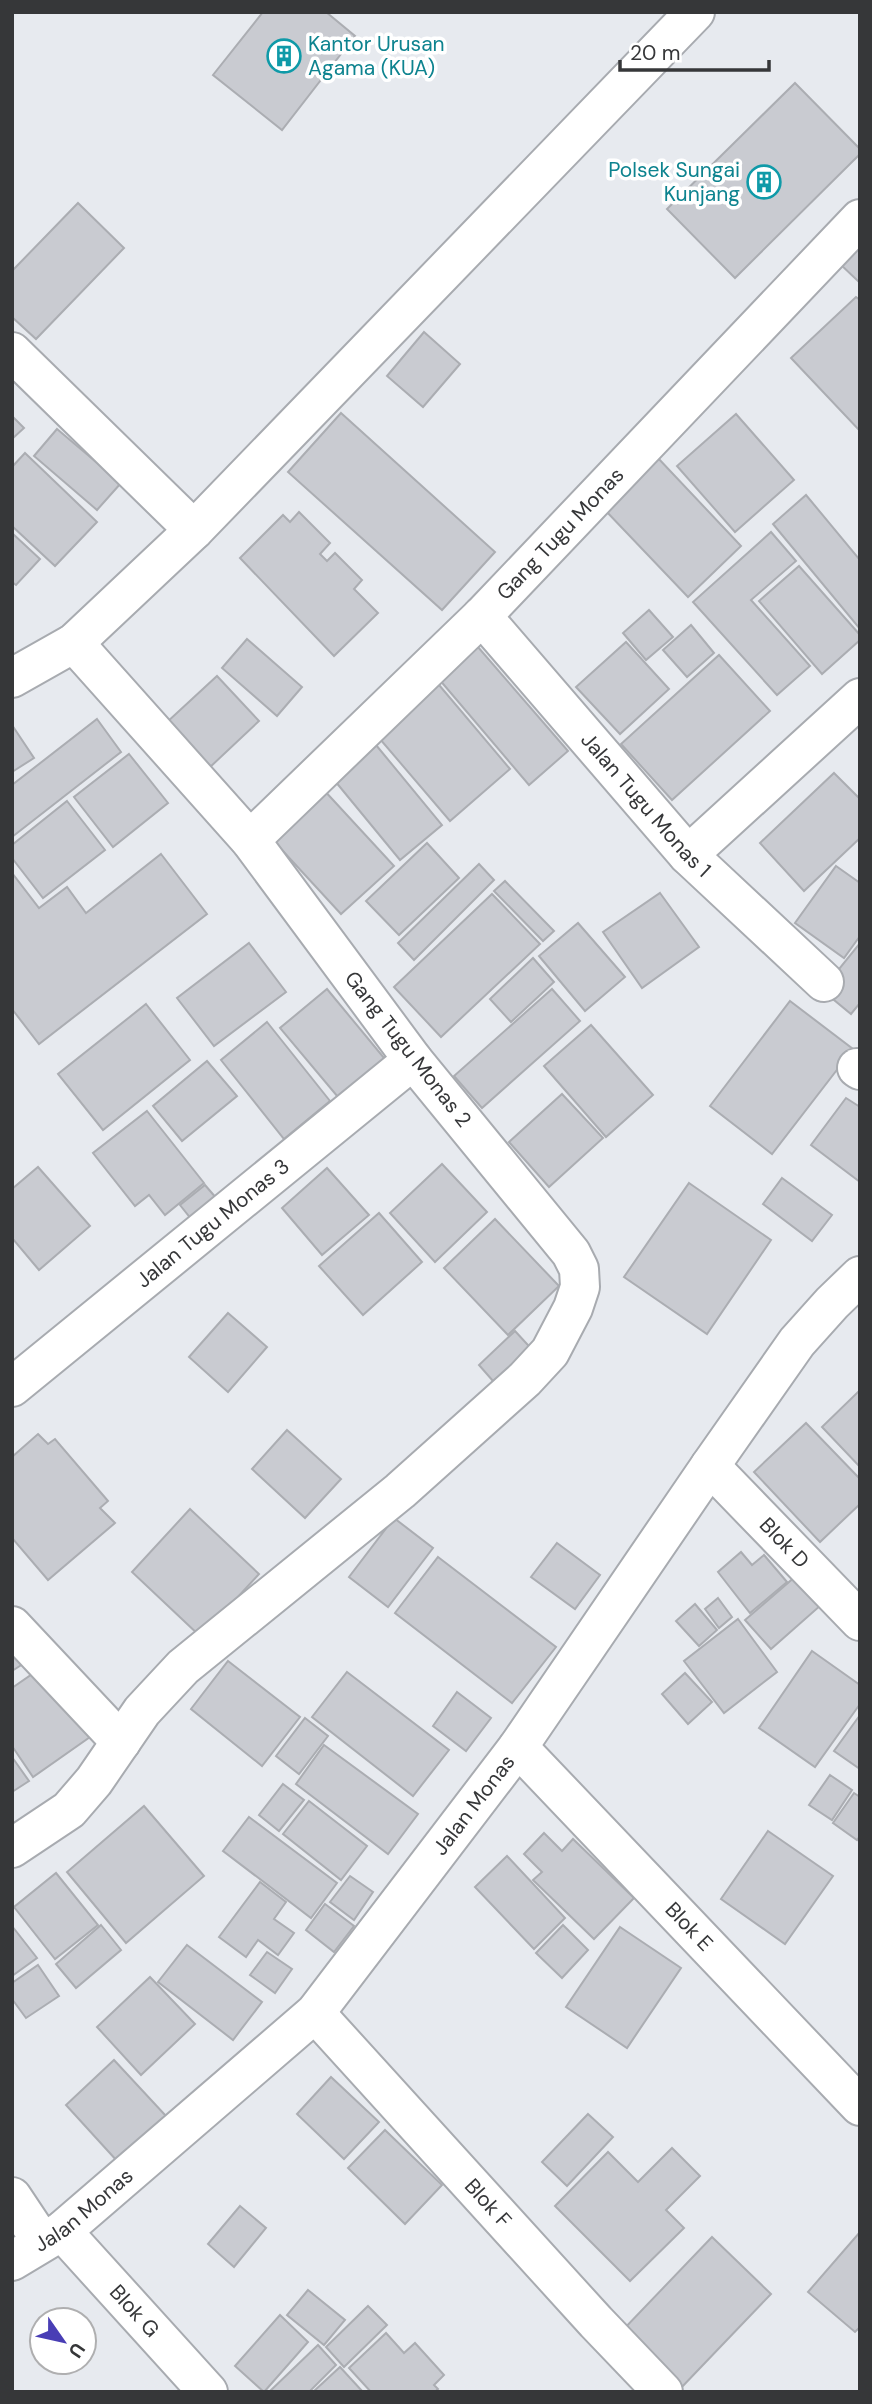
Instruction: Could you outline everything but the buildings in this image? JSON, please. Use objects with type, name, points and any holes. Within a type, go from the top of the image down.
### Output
[{"type":"street","points":[[12,678],[74,643],[194,530],[695,12]]},
{"type":"street","name":"Gang Tugu Monas","points":[[250,840],[482,616],[860,219]]},
{"type":"street","points":[[12,352],[194,530]]},
{"type":"street","name":"Jalan Tugu Monas 1","points":[[482,616],[688,855],[824,982]]},
{"type":"street","name":"Gang Tugu Monas 2","points":[[74,643],[250,840],[413,1060],[571,1253],[579,1269],[580,1287],[573,1308],[550,1352],[525,1379],[400,1491],[183,1667],[142,1711],[121,1742]]},
{"type":"street","points":[[688,855],[860,698]]},
{"type":"street","name":"Jalan Tugu Monas 3","points":[[12,1387],[413,1060]]},
{"type":"street","name":"Jalan Monas","points":[[39,2245],[315,2013],[518,1746],[797,1342],[860,1276]]},
{"type":"street","name":"Blok D","points":[[710,1466],[860,1620]]},
{"type":"street","points":[[12,1626],[121,1742],[94,1782],[69,1810],[12,1849]]},
{"type":"street","name":"Blok E","points":[[518,1746],[860,2106]]},
{"type":"street","name":"Blok F","points":[[315,2013],[663,2392]]},
{"type":"street","name":"Blok G","points":[[12,2197],[39,2245],[208,2392]]},
{"type":"place","name":"Kantor Urusan Agama (KUA)","points":[[284,56]]},
{"type":"place","name":"Polsek Sungai Kunjang","points":[[764,182]]}]
